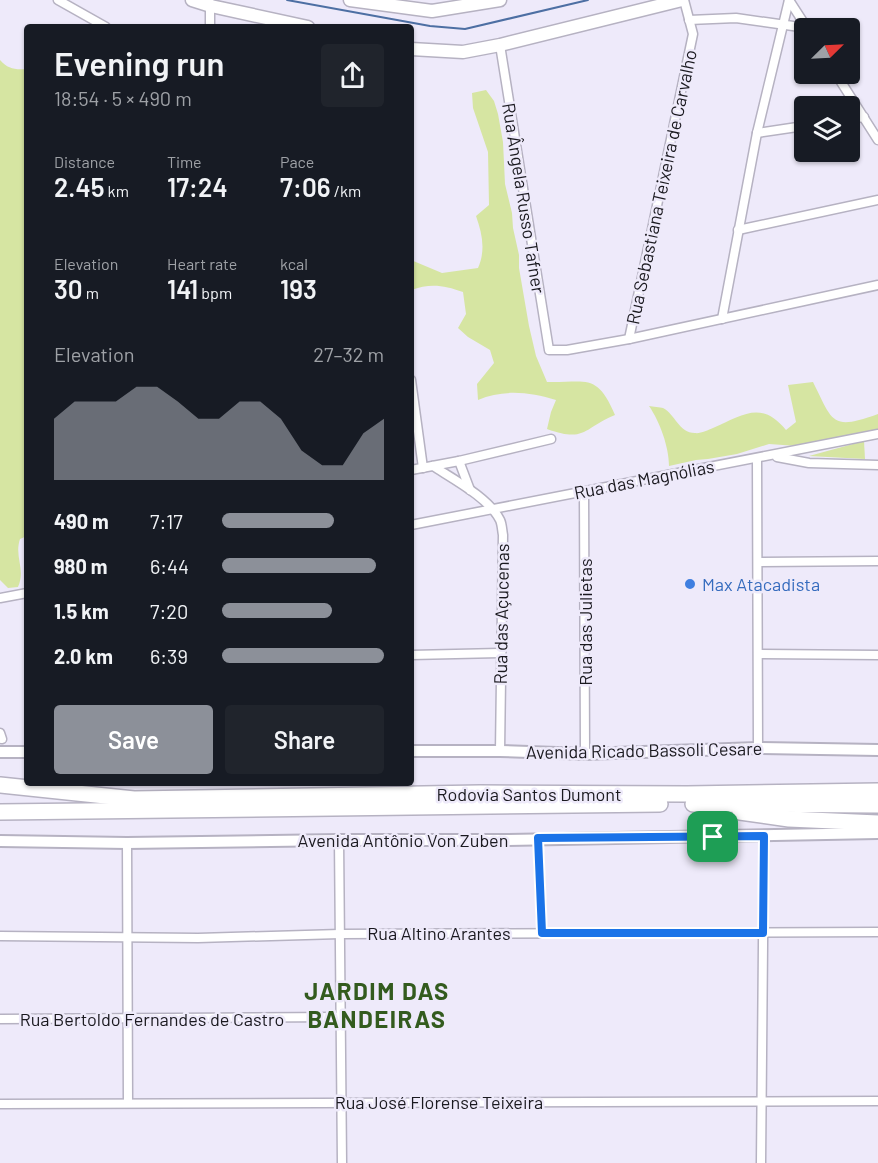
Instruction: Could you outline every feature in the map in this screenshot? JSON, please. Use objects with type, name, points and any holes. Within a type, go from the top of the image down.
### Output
[{"type":"highway","name":"Rodovia Santos Dumont","points":[[0,784],[134,799],[480,793],[687,794],[878,791]]},
{"type":"highway","name":"Rodovia Santos Dumont","points":[[0,812],[680,804],[878,805]]},
{"type":"highway","points":[[680,804],[789,819],[878,823]]},
{"type":"main road","points":[[192,0],[296,24]]},
{"type":"main road","points":[[350,0],[417,5],[443,11],[500,0]]},
{"type":"main road","points":[[414,49],[463,52],[683,0]]},
{"type":"street","points":[[58,0],[101,24]]},
{"type":"street","name":"Rua Sebastiana Teixeira de Carvalho","points":[[629,339],[693,34],[683,0]]},
{"type":"street","points":[[722,319],[757,133],[789,0]]},
{"type":"street","points":[[789,0],[801,18]]},
{"type":"street","points":[[210,3],[210,24]]},
{"type":"street","points":[[689,20],[736,18],[794,26]]},
{"type":"street","name":"Rua Ângela Russo Tafner","points":[[500,45],[549,350],[567,350],[629,339]]},
{"type":"street","points":[[843,84],[878,140]]},
{"type":"street","points":[[860,118],[864,117]]},
{"type":"street","points":[[757,133],[794,127]]},
{"type":"street","points":[[738,230],[878,200]]},
{"type":"street","points":[[629,339],[878,285]]},
{"type":"street","points":[[414,402],[423,468]]},
{"type":"street","name":"Rua das Magnólias","points":[[414,524],[878,434]]},
{"type":"street","points":[[414,470],[551,439]]},
{"type":"street","points":[[770,456],[809,463],[878,465]]},
{"type":"street","points":[[757,459],[758,748]]},
{"type":"street","name":"Rua das Açucenas","points":[[459,461],[470,490]]},
{"type":"street","name":"Rua das Açucenas","points":[[433,466],[470,490],[490,508],[500,521],[503,535],[500,751]]},
{"type":"street","name":"Rua das Julietas","points":[[584,491],[585,754]]},
{"type":"street","points":[[758,562],[878,561]]},
{"type":"street","points":[[0,598],[24,594]]},
{"type":"street","points":[[414,654],[500,653]]},
{"type":"street","points":[[759,654],[878,655]]},
{"type":"street","name":"Avenida Ricado Bassoli Cesare","points":[[414,751],[585,754],[758,748],[878,750]]},
{"type":"street","points":[[0,752],[24,752]]},
{"type":"street","name":"Avenida Antônio Von Zuben","points":[[0,841],[127,843],[878,833]]},
{"type":"street","points":[[761,1163],[764,836]]},
{"type":"street","points":[[538,838],[542,933]]},
{"type":"street","points":[[339,840],[342,1163]]},
{"type":"street","points":[[127,843],[128,1103]]},
{"type":"street","name":"Rua Altino Arantes","points":[[0,936],[198,938],[340,933],[878,932]]},
{"type":"street","name":"Rua Bertoldo Fernandes de Castro","points":[[0,1019],[340,1017]]},
{"type":"street","name":"Rua José Florense Teixeira","points":[[0,1104],[878,1101]]},
{"type":"green space","points":[[0,60],[12,68],[24,69],[24,537],[20,539],[18,552],[21,574],[18,587],[8,588],[0,580]]},
{"type":"green space","points":[[486,90],[494,101],[498,114],[503,142],[505,184],[512,213],[529,326],[536,356],[547,382],[581,382],[596,386],[609,401],[615,415],[584,432],[570,435],[547,429],[556,400],[536,395],[507,393],[478,400],[477,384],[494,363],[490,350],[458,328],[466,314],[463,292],[437,286],[414,289],[414,261],[442,273],[478,268],[482,255],[480,229],[476,216],[489,205],[488,152],[473,108],[472,93]]},
{"type":"green space","points":[[813,382],[825,406],[835,419],[851,422],[878,414],[878,429],[797,446],[769,444],[737,454],[669,466],[663,435],[649,406],[663,408],[681,427],[690,432],[702,432],[751,413],[768,415],[786,430],[796,422],[788,385]]},
{"type":"green space","points":[[864,441],[865,459],[809,456]]},
{"type":"waterway","points":[[287,0],[430,26],[465,29],[588,0]]},
{"type":"place","name":"Max Atacadista","points":[[690,584]]},
{"type":"district","name":"JARDIM DAS BANDEIRAS","points":[[377,1004]]},
{"type":"route","points":[[764,836],[763,933],[542,933],[538,838],[713,837],[764,836]]}]
